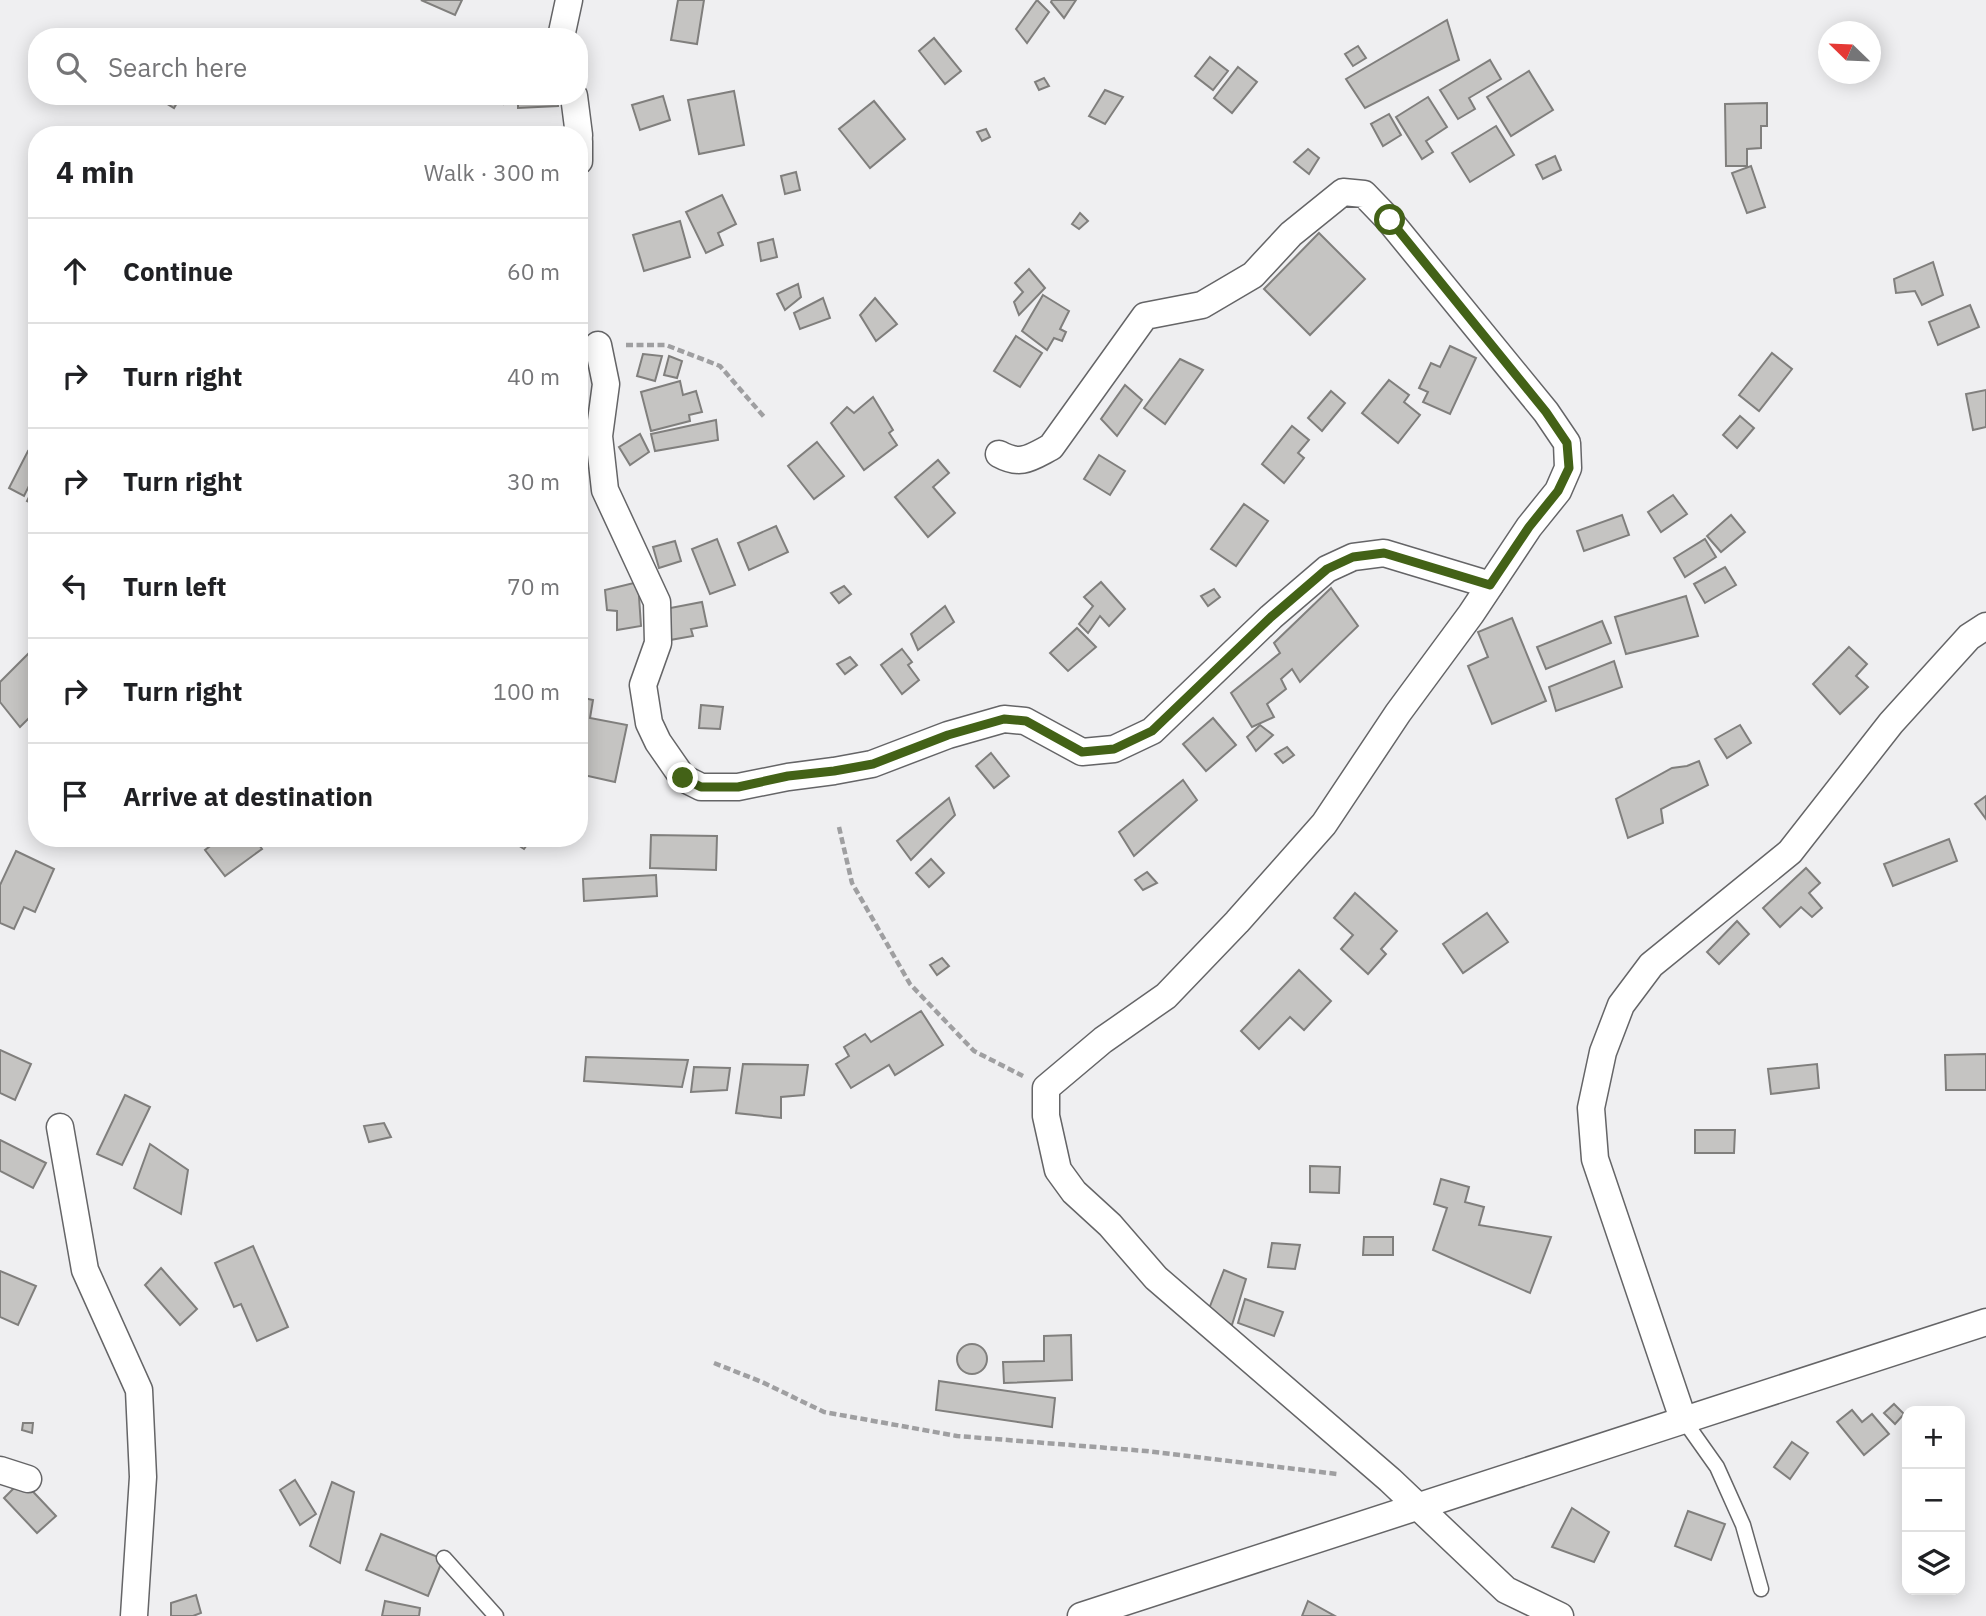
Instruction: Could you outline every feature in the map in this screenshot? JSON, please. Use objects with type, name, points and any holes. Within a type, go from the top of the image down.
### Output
[{"type":"street","points":[[563,28],[569,0]]},
{"type":"street","points":[[574,105],[578,126]]},
{"type":"street","points":[[999,454],[1013,461],[1030,458],[1051,447],[1145,316],[1202,305],[1253,275],[1291,234],[1343,192],[1364,194],[1390,220],[1546,412],[1567,443],[1569,468],[1558,491],[1529,527],[1398,713],[1324,824],[1166,996],[1103,1040],[1046,1088],[1046,1116],[1058,1170],[1074,1192],[1110,1225],[1156,1279],[1390,1480],[1506,1590],[1560,1616]]},
{"type":"street","points":[[598,345],[606,384],[600,436],[604,490],[646,585],[657,602],[658,643],[643,685],[649,723],[658,742],[683,778],[701,787],[738,787],[788,776],[873,764],[948,735],[1004,719],[1026,721],[1082,752],[1114,749],[1152,731],[1271,617],[1327,569],[1353,557],[1384,553],[1490,585]]},
{"type":"street","points":[[1683,1419],[1595,1159],[1591,1108],[1603,1052],[1620,1005],[1651,965],[1790,852],[1891,723],[1969,637],[1986,626]]},
{"type":"street","points":[[60,1127],[85,1270],[139,1390],[144,1477],[134,1616]]},
{"type":"street","points":[[1081,1616],[1421,1508],[1683,1419],[1986,1322]]},
{"type":"street","points":[[0,1469],[28,1479]]},
{"type":"lane","points":[[1683,1419],[1717,1467],[1744,1525],[1761,1589]]},
{"type":"lane","points":[[444,1558],[496,1616]]},
{"type":"path","points":[[598,345],[666,345],[720,366],[765,418]]},
{"type":"path","points":[[839,827],[852,883],[910,984],[974,1051],[1046,1088]]},
{"type":"path","points":[[714,1363],[762,1382],[824,1412],[957,1436],[1146,1451],[1390,1480]]},
{"type":"building","points":[[421,0],[462,0],[455,15]]},
{"type":"building","points":[[678,0],[704,0],[697,44],[671,40]]},
{"type":"building","points":[[1037,0],[1049,12],[1027,43],[1016,29]]},
{"type":"building","points":[[1052,0],[1076,0],[1064,18]]},
{"type":"building","points":[[1447,20],[1459,60],[1365,108],[1346,79]]},
{"type":"building","points":[[934,38],[961,71],[945,84],[919,51]]},
{"type":"building","points":[[1358,46],[1366,58],[1353,66],[1345,54]]},
{"type":"building","points":[[1210,57],[1228,71],[1213,90],[1195,76]]},
{"type":"building","points":[[1490,60],[1501,79],[1469,98],[1475,109],[1458,119],[1440,90]]},
{"type":"building","points":[[1238,67],[1257,82],[1232,113],[1214,98]]},
{"type":"building","points":[[1529,71],[1553,110],[1511,136],[1487,97]]},
{"type":"building","points":[[1044,78],[1049,86],[1039,90],[1035,82]]},
{"type":"building","points":[[1105,90],[1123,97],[1105,124],[1089,116]]},
{"type":"building","points":[[734,91],[744,145],[699,154],[688,100]]},
{"type":"building","points":[[663,96],[670,120],[640,130],[632,105]]},
{"type":"building","points":[[1428,97],[1447,127],[1426,141],[1433,152],[1422,159],[1396,117]]},
{"type":"building","points":[[874,101],[905,139],[870,168],[839,129]]},
{"type":"building","points":[[1767,103],[1767,126],[1761,126],[1761,148],[1747,149],[1747,166],[1726,166],[1725,104]]},
{"type":"building","points":[[518,105],[558,105],[558,106],[518,108]]},
{"type":"building","points":[[1389,114],[1401,135],[1383,146],[1371,124]]},
{"type":"building","points":[[1496,126],[1514,155],[1470,182],[1452,153]]},
{"type":"building","points":[[986,129],[990,137],[982,141],[977,132]]},
{"type":"building","points":[[1308,149],[1319,158],[1309,174],[1294,162]]},
{"type":"building","points":[[1555,156],[1561,170],[1543,179],[1536,165]]},
{"type":"building","points":[[1751,166],[1765,207],[1747,213],[1732,173]]},
{"type":"building","points":[[796,172],[800,190],[785,194],[781,176]]},
{"type":"building","points":[[722,195],[736,224],[718,233],[723,245],[706,253],[686,212]]},
{"type":"building","points":[[1080,213],[1088,221],[1079,229],[1072,224]]},
{"type":"building","points":[[680,221],[690,257],[644,271],[633,235]]},
{"type":"building","points":[[1319,233],[1365,279],[1310,335],[1264,289]]},
{"type":"building","points":[[773,239],[777,257],[761,261],[758,243]]},
{"type":"building","points":[[1933,262],[1943,295],[1922,305],[1915,291],[1896,293],[1894,279]]},
{"type":"building","points":[[1029,269],[1045,288],[1019,315],[1014,302],[1023,292],[1015,283]]},
{"type":"building","points":[[798,284],[801,297],[785,310],[777,294]]},
{"type":"building","points":[[1043,295],[1069,311],[1060,329],[1066,332],[1062,341],[1054,338],[1047,350],[1022,331]]},
{"type":"building","points":[[823,298],[830,318],[800,329],[794,313]]},
{"type":"building","points":[[875,298],[897,324],[876,341],[860,315]]},
{"type":"building","points":[[1970,305],[1979,327],[1938,345],[1929,322]]},
{"type":"building","points":[[1016,336],[1042,353],[1020,387],[994,371]]},
{"type":"building","points":[[1450,346],[1476,358],[1450,414],[1423,402],[1428,392],[1419,388],[1431,363],[1440,367]]},
{"type":"building","points":[[1772,353],[1792,369],[1759,411],[1739,395]]},
{"type":"building","points":[[643,354],[662,356],[655,381],[637,376]]},
{"type":"building","points":[[669,356],[682,361],[677,378],[664,375]]},
{"type":"building","points":[[1180,359],[1203,370],[1165,424],[1144,408]]},
{"type":"building","points":[[1389,380],[1409,395],[1404,402],[1420,415],[1398,443],[1362,413]]},
{"type":"building","points":[[680,381],[683,395],[696,391],[702,412],[689,415],[690,421],[651,431],[641,392]]},
{"type":"building","points":[[1125,385],[1142,400],[1117,436],[1101,419]]},
{"type":"building","points":[[1986,390],[1986,427],[1973,430],[1966,394]]},
{"type":"building","points":[[1331,391],[1345,403],[1322,431],[1308,418]]},
{"type":"building","points":[[873,397],[893,430],[889,433],[897,445],[864,470],[831,423],[847,407],[854,413]]},
{"type":"building","points":[[1740,416],[1754,428],[1737,448],[1723,435]]},
{"type":"building","points":[[716,420],[718,440],[655,451],[651,434]]},
{"type":"building","points":[[1292,426],[1309,440],[1298,453],[1304,458],[1284,483],[1262,464]]},
{"type":"building","points":[[640,434],[649,452],[630,465],[619,447]]},
{"type":"building","points":[[817,442],[844,476],[814,499],[788,466]]},
{"type":"building","points":[[28,451],[28,488],[24,496],[9,488]]},
{"type":"building","points":[[1099,455],[1125,471],[1110,495],[1084,479]]},
{"type":"building","points":[[938,460],[949,473],[933,487],[955,513],[928,537],[895,497]]},
{"type":"building","points":[[1673,495],[1687,514],[1661,532],[1648,512]]},
{"type":"building","points":[[1244,504],[1268,521],[1236,566],[1211,549]]},
{"type":"building","points":[[1622,515],[1629,535],[1584,551],[1577,531]]},
{"type":"building","points":[[1731,515],[1745,532],[1721,552],[1707,536]]},
{"type":"building","points":[[776,526],[788,552],[749,570],[738,543]]},
{"type":"building","points":[[717,539],[735,585],[710,594],[692,549]]},
{"type":"building","points":[[1705,539],[1716,557],[1685,577],[1674,558]]},
{"type":"building","points":[[675,541],[681,561],[659,568],[653,547]]},
{"type":"building","points":[[1725,567],[1736,585],[1705,603],[1694,584]]},
{"type":"building","points":[[638,582],[641,626],[617,630],[617,611],[607,610],[605,590]]},
{"type":"building","points":[[1101,582],[1125,609],[1109,626],[1100,616],[1088,633],[1079,624],[1093,606],[1084,597]]},
{"type":"building","points":[[844,586],[851,594],[839,603],[831,593]]},
{"type":"building","points":[[1331,588],[1358,626],[1300,682],[1292,669],[1281,679],[1286,689],[1267,704],[1274,717],[1252,727],[1231,693],[1280,653],[1274,643]]},
{"type":"building","points":[[1214,589],[1220,597],[1208,606],[1201,596]]},
{"type":"building","points":[[1686,596],[1698,636],[1626,654],[1615,617]]},
{"type":"building","points":[[702,602],[707,626],[691,629],[693,636],[670,640],[665,609]]},
{"type":"building","points":[[945,606],[954,622],[918,650],[911,634]]},
{"type":"building","points":[[1512,618],[1546,701],[1492,724],[1468,666],[1488,657],[1478,632]]},
{"type":"building","points":[[1602,621],[1611,643],[1546,669],[1537,647]]},
{"type":"building","points":[[1077,628],[1096,647],[1068,671],[1050,653]]},
{"type":"building","points":[[1849,647],[1867,664],[1856,676],[1868,687],[1840,714],[1813,684]]},
{"type":"building","points":[[902,649],[912,662],[908,665],[919,680],[902,694],[881,665]]},
{"type":"building","points":[[28,654],[28,719],[20,727],[0,702],[0,682]]},
{"type":"building","points":[[850,657],[857,665],[845,674],[837,664]]},
{"type":"building","points":[[1614,661],[1622,687],[1556,711],[1549,687]]},
{"type":"building","points":[[588,699],[593,700],[590,718],[627,725],[615,782],[588,776]]},
{"type":"building","points":[[701,705],[723,707],[720,729],[699,728]]},
{"type":"building","points":[[1213,718],[1236,745],[1206,771],[1183,744]]},
{"type":"building","points":[[1260,725],[1273,735],[1256,751],[1247,737]]},
{"type":"building","points":[[1740,725],[1751,743],[1727,758],[1715,739]]},
{"type":"building","points":[[1287,747],[1294,755],[1283,763],[1275,754]]},
{"type":"building","points":[[991,753],[1009,776],[994,788],[976,766]]},
{"type":"building","points":[[1699,761],[1708,785],[1661,809],[1663,823],[1628,838],[1616,799],[1672,768]]},
{"type":"building","points":[[1183,780],[1197,800],[1134,856],[1119,832]]},
{"type":"building","points":[[1986,796],[1986,819],[1975,804]]},
{"type":"building","points":[[949,798],[955,815],[911,860],[897,841]]},
{"type":"building","points":[[651,835],[717,836],[716,870],[650,868]]},
{"type":"building","points":[[1949,839],[1957,861],[1893,886],[1884,864]]},
{"type":"building","points":[[209,847],[262,849],[225,876],[205,850]]},
{"type":"building","points":[[16,851],[54,869],[35,912],[24,907],[14,929],[0,923],[0,885]]},
{"type":"building","points":[[931,859],[944,873],[929,887],[916,873]]},
{"type":"building","points":[[1806,868],[1820,883],[1809,893],[1822,908],[1812,917],[1801,907],[1780,927],[1763,908]]},
{"type":"building","points":[[1147,872],[1157,883],[1143,890],[1135,880]]},
{"type":"building","points":[[656,875],[657,896],[584,901],[583,879]]},
{"type":"building","points":[[1355,893],[1397,931],[1381,949],[1386,954],[1368,974],[1341,949],[1353,935],[1334,918]]},
{"type":"building","points":[[1487,913],[1508,942],[1463,973],[1443,944]]},
{"type":"building","points":[[1737,921],[1749,934],[1719,964],[1707,952]]},
{"type":"building","points":[[942,958],[949,966],[937,975],[930,965]]},
{"type":"building","points":[[1299,970],[1331,1001],[1304,1030],[1290,1017],[1259,1049],[1241,1031]]},
{"type":"building","points":[[921,1011],[943,1045],[895,1075],[889,1065],[851,1088],[836,1064],[849,1056],[844,1047],[865,1034],[871,1042]]},
{"type":"building","points":[[0,1050],[31,1064],[15,1100],[0,1093]]},
{"type":"building","points":[[1986,1054],[1986,1090],[1946,1090],[1945,1055]]},
{"type":"building","points":[[586,1057],[688,1060],[682,1087],[584,1081]]},
{"type":"building","points":[[743,1064],[808,1065],[804,1095],[781,1097],[781,1118],[736,1113]]},
{"type":"building","points":[[1817,1064],[1819,1088],[1771,1094],[1768,1069]]},
{"type":"building","points":[[694,1067],[730,1068],[727,1090],[691,1092]]},
{"type":"building","points":[[125,1095],[150,1107],[122,1165],[97,1154]]},
{"type":"building","points":[[384,1123],[391,1137],[369,1142],[364,1126]]},
{"type":"building","points":[[1695,1130],[1735,1130],[1734,1153],[1695,1153]]},
{"type":"building","points":[[0,1140],[46,1163],[33,1188],[0,1171]]},
{"type":"building","points":[[150,1144],[188,1170],[181,1214],[134,1188]]},
{"type":"building","points":[[1310,1166],[1340,1167],[1339,1193],[1310,1192]]},
{"type":"building","points":[[1441,1179],[1469,1187],[1465,1202],[1484,1207],[1479,1225],[1551,1237],[1530,1293],[1433,1250],[1447,1208],[1434,1204]]},
{"type":"building","points":[[1364,1237],[1393,1237],[1393,1255],[1363,1255]]},
{"type":"building","points":[[1272,1243],[1300,1245],[1295,1269],[1268,1267]]},
{"type":"building","points":[[253,1246],[288,1327],[257,1341],[241,1304],[234,1307],[215,1263]]},
{"type":"building","points":[[161,1268],[197,1309],[180,1325],[145,1285]]},
{"type":"building","points":[[1224,1270],[1246,1279],[1232,1325],[1207,1314]]},
{"type":"building","points":[[0,1271],[36,1286],[18,1325],[0,1317]]},
{"type":"building","points":[[1245,1299],[1283,1312],[1274,1336],[1238,1323]]},
{"type":"building","points":[[1071,1335],[1072,1380],[1004,1383],[1003,1362],[1044,1361],[1044,1336]]},
{"type":"building","points":[[972,1344],[978,1345],[986,1353],[986,1365],[978,1373],[972,1374],[966,1373],[958,1365],[957,1359],[958,1353],[966,1345]]},
{"type":"building","points":[[939,1381],[1055,1398],[1052,1427],[936,1410]]},
{"type":"building","points":[[1894,1404],[1902,1412],[1902,1416],[1895,1424],[1884,1413]]},
{"type":"building","points":[[1852,1410],[1862,1422],[1872,1414],[1889,1434],[1864,1455],[1837,1422]]},
{"type":"building","points":[[23,1423],[33,1423],[32,1433],[22,1430]]},
{"type":"building","points":[[1792,1442],[1808,1453],[1790,1479],[1774,1467]]},
{"type":"building","points":[[22,1480],[56,1516],[37,1533],[4,1498]]},
{"type":"building","points":[[295,1480],[316,1514],[300,1525],[280,1490]]},
{"type":"building","points":[[332,1482],[354,1492],[340,1563],[310,1546]]},
{"type":"building","points":[[1572,1508],[1609,1532],[1594,1562],[1552,1547]]},
{"type":"building","points":[[1688,1511],[1725,1524],[1711,1560],[1675,1546]]},
{"type":"building","points":[[381,1534],[443,1559],[428,1596],[366,1570]]},
{"type":"building","points":[[196,1595],[201,1613],[193,1616],[171,1616],[171,1603]]},
{"type":"building","points":[[385,1601],[420,1608],[419,1616],[382,1616]]},
{"type":"building","points":[[1308,1601],[1335,1616],[1302,1616]]},
{"type":"route","points":[[683,778],[701,787],[738,787],[788,776],[873,764],[948,735],[1004,719],[1026,721],[1082,752],[1114,749],[1152,731],[1271,617],[1327,569],[1353,557],[1384,553],[1490,585],[1529,527],[1558,491],[1569,468],[1567,443],[1546,412],[1390,220]]}]
